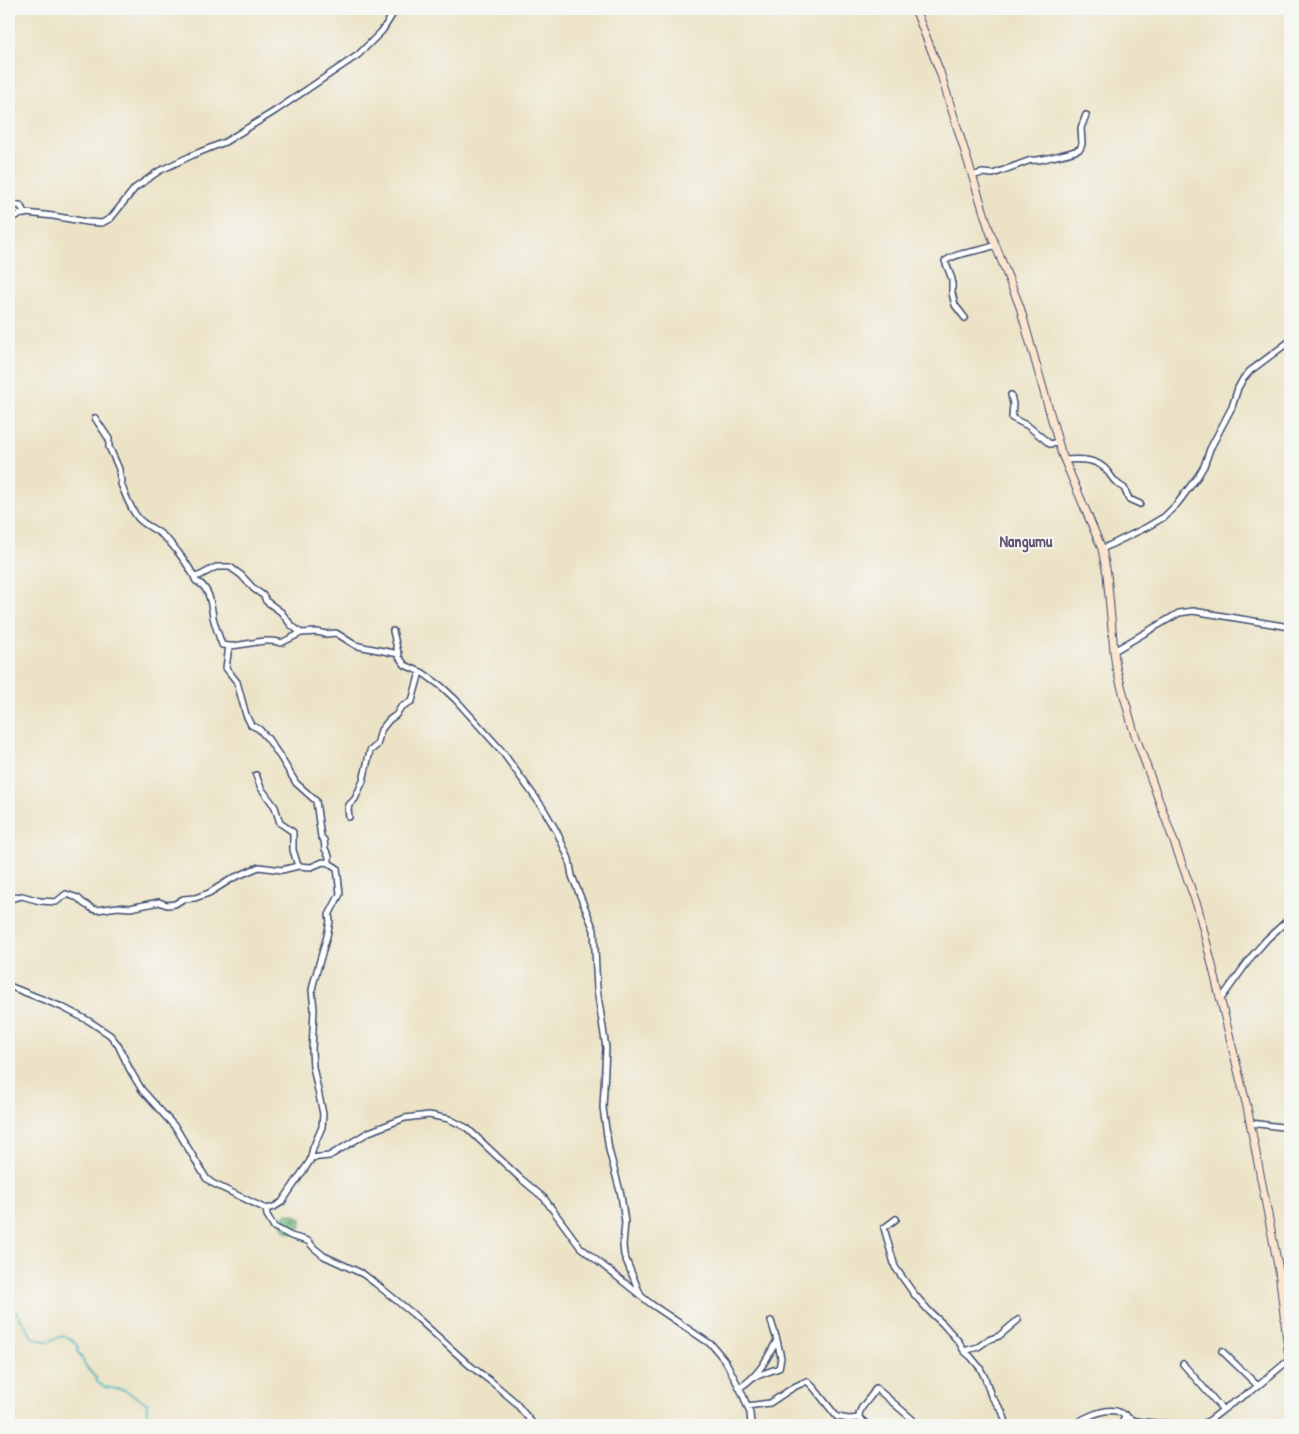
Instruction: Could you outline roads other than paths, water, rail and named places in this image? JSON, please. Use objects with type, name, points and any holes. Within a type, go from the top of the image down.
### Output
[{"type":"street","points":[[9,218],[25,214],[102,223],[110,218],[135,188],[158,171],[225,142],[275,112],[358,56],[382,31],[396,9]]},
{"type":"street","points":[[915,9],[940,72],[989,228],[1020,307],[1064,460],[1102,549],[1107,574],[1116,668],[1133,729],[1198,908],[1251,1123],[1279,1271],[1290,1363],[1201,1425],[1134,1421],[1126,1415],[1113,1411],[1097,1413],[1072,1425]]},
{"type":"street","points":[[972,176],[982,173],[993,174],[1031,160],[1038,161],[1049,157],[1062,156],[1080,149],[1082,144],[1081,128],[1086,116]]},
{"type":"street","points":[[9,206],[20,206],[25,214]]},
{"type":"street","points":[[965,318],[955,305],[952,293],[952,279],[945,261],[952,256],[979,251],[995,245]]},
{"type":"street","points":[[1102,549],[1147,528],[1164,517],[1177,504],[1204,466],[1210,449],[1230,412],[1243,379],[1250,371],[1290,341]]},
{"type":"street","points":[[1011,395],[1013,404],[1012,418],[1028,426],[1050,444],[1058,442]]},
{"type":"street","points":[[95,418],[109,439],[109,447],[119,469],[122,480],[121,484],[133,511],[148,527],[160,532],[178,552],[196,581],[201,583],[208,594],[222,644],[229,646],[266,641],[281,643],[301,633],[336,633],[349,642],[362,647],[399,654]]},
{"type":"street","points":[[1064,460],[1096,462],[1106,470],[1119,486],[1124,488],[1129,499],[1140,504]]},
{"type":"street","points":[[194,576],[199,576],[216,567],[230,567],[264,596],[266,601],[301,633]]},
{"type":"street","points":[[1114,651],[1185,611],[1290,627]]},
{"type":"street","points":[[393,631],[399,654],[405,665],[420,672],[456,700],[501,750],[543,808],[569,860],[575,884],[591,922],[595,939],[599,1002],[606,1048],[604,1115],[609,1150],[621,1195],[625,1222],[624,1255],[641,1296]]},
{"type":"street","points":[[229,646],[226,668],[237,682],[246,716],[251,724],[259,729],[268,739],[296,783],[316,801],[324,849],[330,856],[329,863]]},
{"type":"street","points":[[349,817],[348,809],[355,799],[362,781],[370,751],[377,745],[381,730],[389,720],[396,715],[401,707],[412,701],[420,672]]},
{"type":"street","points":[[256,775],[262,791],[275,807],[280,823],[292,832],[298,866]]},
{"type":"street","points":[[9,899],[22,896],[40,901],[56,902],[66,894],[78,898],[83,903],[97,910],[118,906],[130,908],[159,902],[167,905],[209,893],[239,875],[260,867],[282,870],[298,866],[311,867],[323,862],[337,868],[340,894],[329,915],[330,922],[326,941],[312,990],[314,1009],[313,1067],[323,1121],[311,1158],[282,1202],[274,1207],[266,1208],[219,1187],[206,1178],[176,1128],[142,1090],[110,1035],[89,1021],[62,1007],[9,986]]},
{"type":"street","points":[[1221,999],[1252,956],[1290,918]]},
{"type":"street","points":[[311,1158],[329,1156],[369,1132],[405,1118],[429,1115],[449,1119],[468,1128],[520,1178],[544,1198],[580,1246],[641,1296],[712,1345],[726,1362],[739,1388],[747,1406],[751,1425]]},
{"type":"street","points":[[1251,1123],[1290,1128]]},
{"type":"street","points":[[266,1208],[267,1215],[274,1227],[291,1236],[308,1241],[324,1256],[363,1274],[375,1283],[413,1314],[468,1364],[514,1401],[534,1425]]},
{"type":"street","points":[[896,1219],[884,1228],[895,1267],[914,1294],[948,1329],[964,1351],[980,1368],[991,1396],[1002,1411],[1007,1425]]},
{"type":"street","points":[[964,1351],[978,1347],[988,1340],[999,1336],[1018,1320]]},
{"type":"street","points":[[754,1377],[779,1368],[781,1358],[771,1321]]},
{"type":"street","points":[[739,1388],[749,1382],[766,1362],[776,1340]]},
{"type":"street","points":[[1222,1351],[1257,1385]]},
{"type":"street","points":[[1183,1364],[1223,1410]]},
{"type":"street","points":[[747,1406],[770,1403],[807,1381],[837,1417],[858,1418],[868,1425]]},
{"type":"street","points":[[858,1418],[858,1412],[867,1403],[876,1388],[912,1419],[911,1425]]},
{"type":"street","points":[[1123,1425],[1126,1415]]},
{"type":"waterway","points":[[9,1308],[18,1314],[32,1337],[47,1342],[64,1336],[74,1342],[87,1368],[96,1378],[97,1382],[105,1387],[124,1390],[147,1403],[149,1416],[157,1425]]},
{"type":"district","name":"Nangumu","points":[[1026,541]]}]
